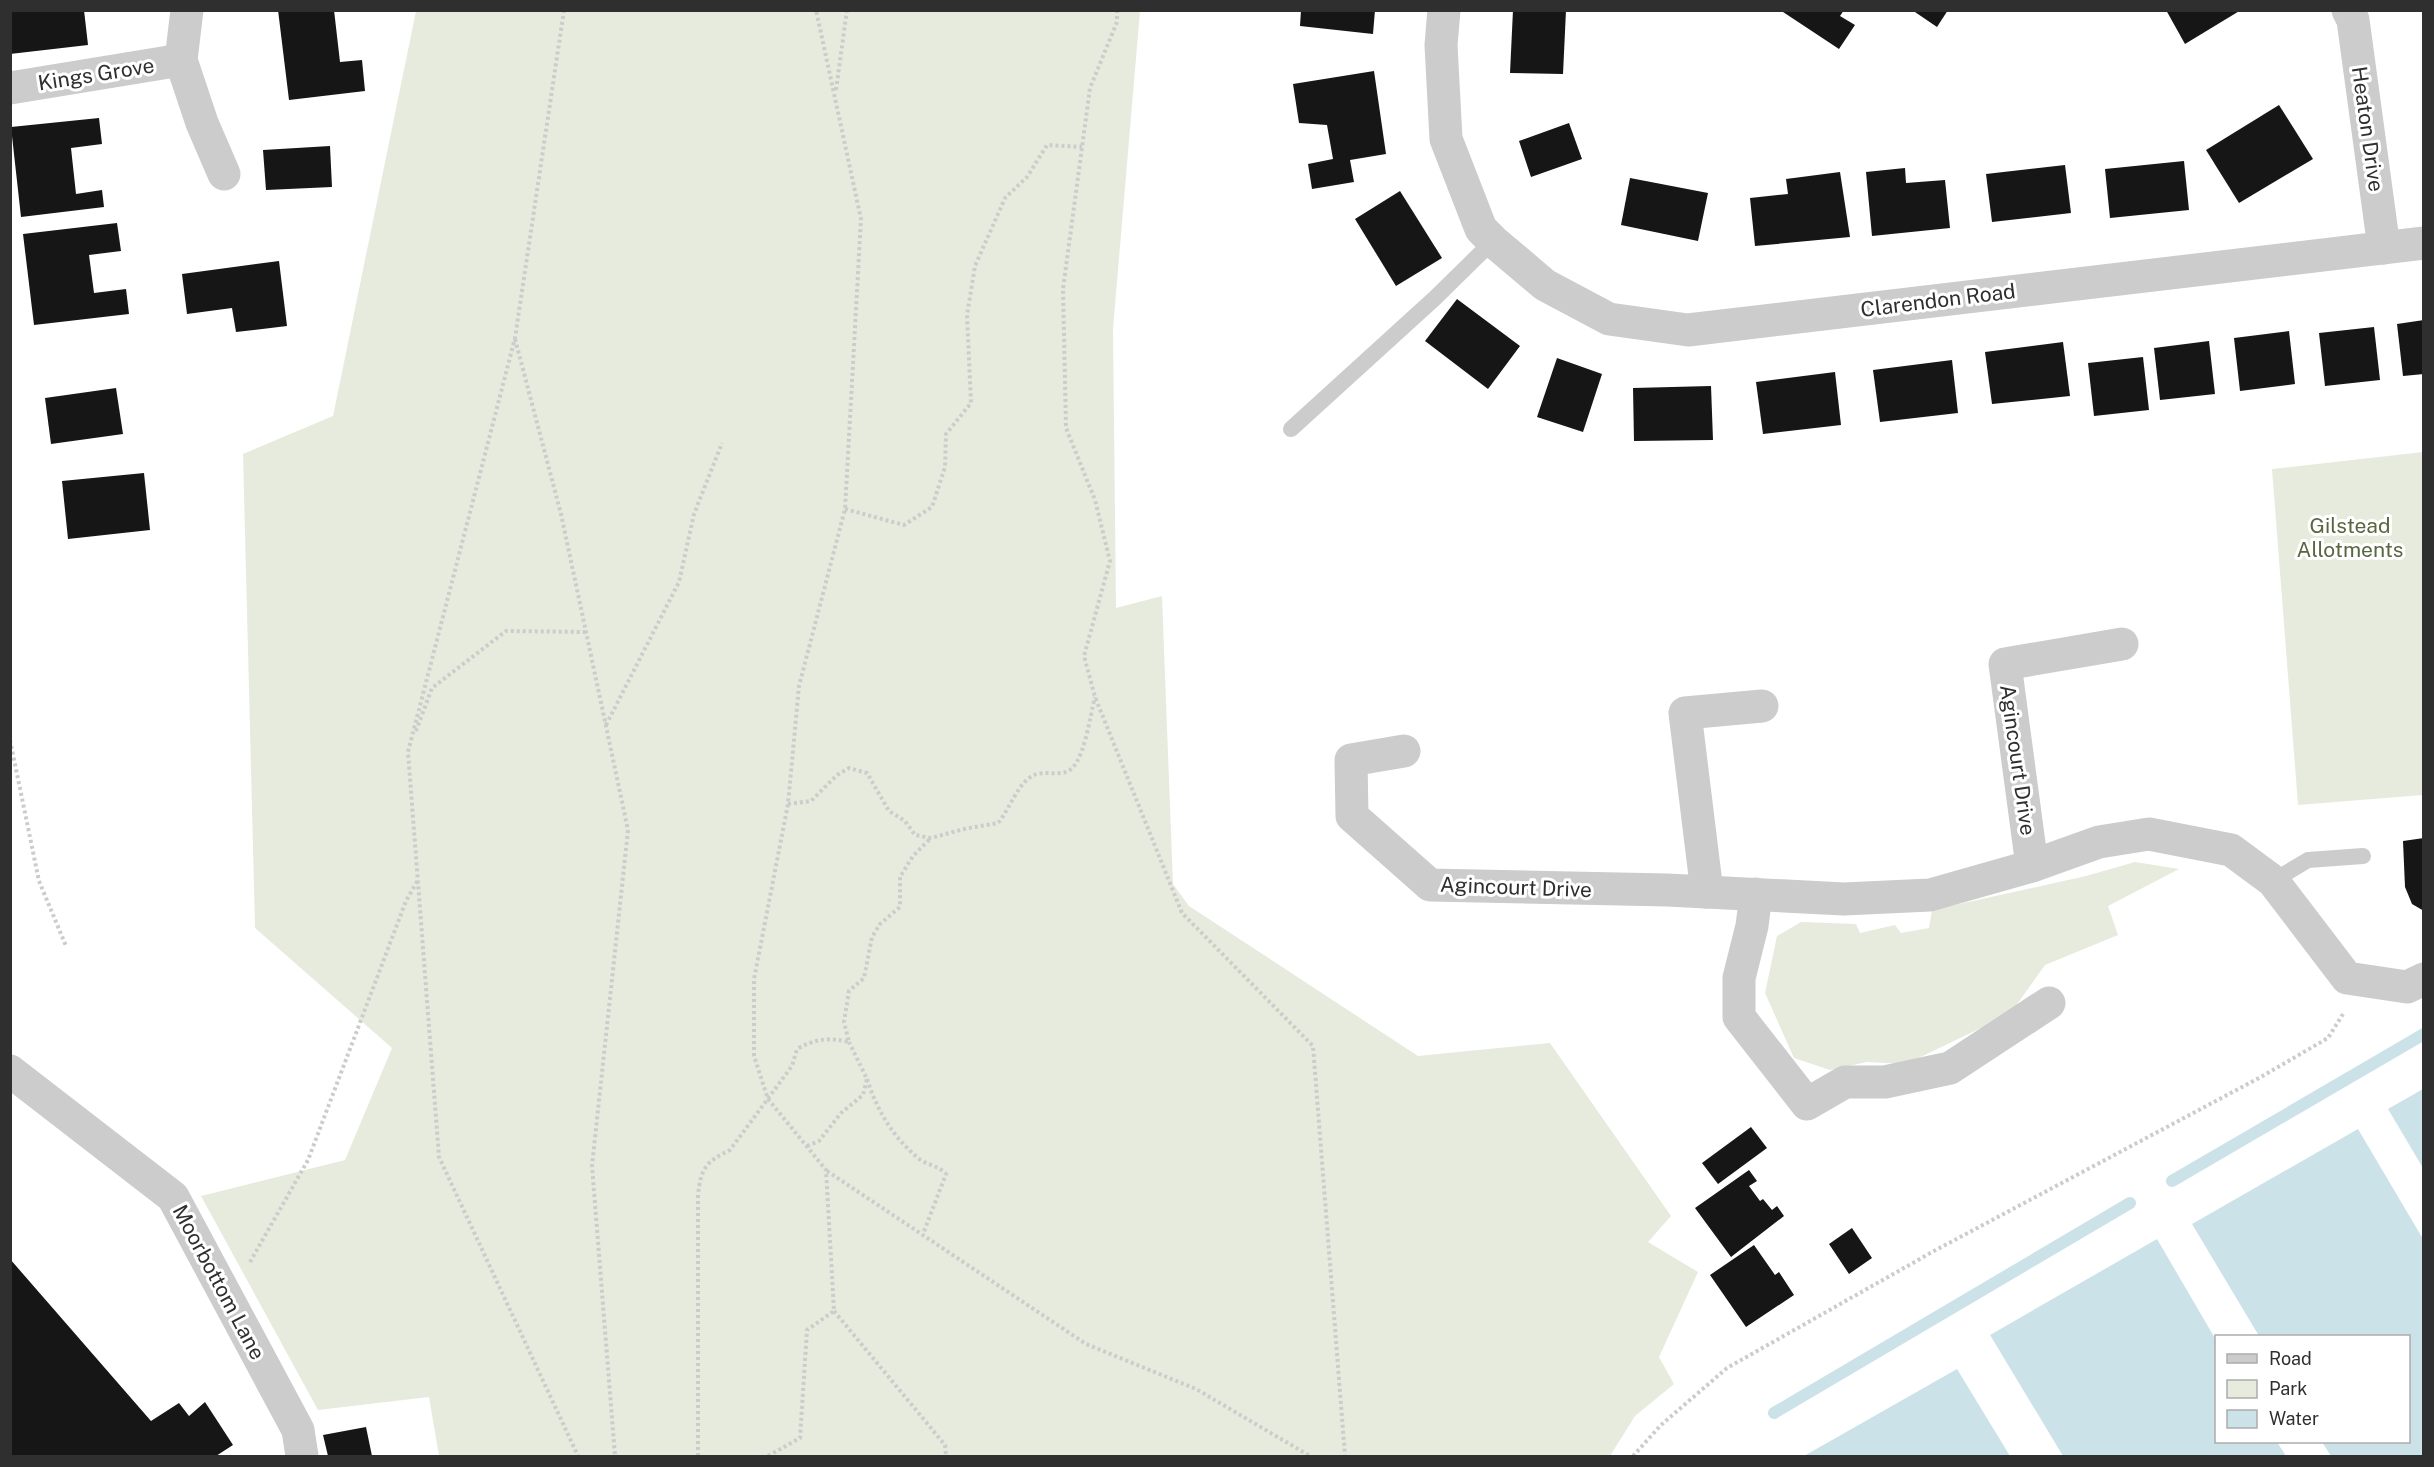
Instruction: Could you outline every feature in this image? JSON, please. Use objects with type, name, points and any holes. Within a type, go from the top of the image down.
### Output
[{"type":"street","name":"Kings Grove","points":[[186,10],[181,60],[202,123],[224,174]]},
{"type":"street","points":[[1444,10],[1441,45],[1446,139],[1487,235]]},
{"type":"street","name":"Heaton Drive","points":[[2348,10],[2353,20],[2384,248]]},
{"type":"street","name":"Kings Grove","points":[[10,88],[181,60]]},
{"type":"street","name":"Clarendon Road","points":[[1487,235],[1545,285],[1609,319],[1688,330],[2424,243]]},
{"type":"street","name":"Agincourt Drive","points":[[2032,866],[2005,664],[2122,644]]},
{"type":"street","points":[[1707,892],[1685,713],[1761,706]]},
{"type":"street","name":"Agincourt Drive","points":[[1404,752],[1351,760],[1352,816],[1430,885],[1707,892],[1844,899],[1930,895],[2032,866],[2099,842],[2150,834],[2231,849],[2272,881],[2346,978]]},
{"type":"street","points":[[1756,894],[1752,926],[1739,978],[1739,1017],[1807,1104],[1845,1082],[1885,1082],[1950,1068],[2049,1004]]},
{"type":"street","points":[[2346,978],[2407,987],[2424,979]]},
{"type":"street","name":"Moorbottom Lane","points":[[10,1071],[173,1197],[298,1430],[302,1456]]},
{"type":"lane","points":[[1291,429],[1435,297],[1487,235]]},
{"type":"lane","points":[[2272,881],[2308,860],[2363,856]]},
{"type":"path","points":[[564,10],[515,339],[408,752],[439,1157],[578,1456]]},
{"type":"path","points":[[816,10],[861,219],[845,509],[798,686],[788,804],[754,979],[754,1056],[768,1099],[826,1170],[1086,1344],[1196,1389],[1310,1456]]},
{"type":"path","points":[[835,93],[847,10]]},
{"type":"path","points":[[1117,10],[1117,22],[1090,88],[1063,290],[1066,428],[1095,500],[1110,561],[1084,656],[1095,697],[1182,913],[1313,1046],[1345,1456]]},
{"type":"path","points":[[845,509],[904,525],[932,507],[945,467],[946,434],[971,403],[967,315],[975,266],[1005,198],[1027,177],[1047,144],[1082,147]]},
{"type":"path","points":[[515,339],[561,514],[628,830],[592,1166],[615,1456]]},
{"type":"path","points":[[606,726],[679,582],[694,514],[722,443]]},
{"type":"path","points":[[408,752],[432,688],[506,630],[586,632]]},
{"type":"path","points":[[788,804],[811,801],[837,775],[849,768],[867,773],[889,811],[905,821],[915,835],[931,838],[998,823],[1009,810],[1019,787],[1034,775],[1067,772],[1079,763],[1095,697]]},
{"type":"path","points":[[10,740],[39,881],[66,945]]},
{"type":"path","points":[[923,1234],[946,1174],[939,1166],[920,1160],[893,1133],[874,1102],[867,1079],[849,1042],[844,1022],[849,990],[864,978],[872,937],[880,924],[900,907],[900,877],[913,856],[931,838]]},
{"type":"path","points":[[228,1299],[308,1160],[406,901],[418,879]]},
{"type":"path","points":[[1633,1456],[1661,1425],[1727,1368],[1945,1245],[2259,1078],[2328,1038],[2344,1012],[2346,978]]},
{"type":"path","points":[[698,1456],[698,1195],[700,1172],[717,1156],[730,1150],[792,1066],[796,1049],[811,1041],[830,1038],[849,1042]]},
{"type":"path","points":[[807,1146],[819,1141],[841,1113],[863,1095],[867,1079]]},
{"type":"path","points":[[826,1170],[834,1311],[945,1445],[946,1456]]},
{"type":"path","points":[[768,1456],[800,1437],[807,1330],[834,1311]]},
{"type":"green space","points":[[416,11],[1140,11],[1113,329],[1116,608],[1162,596],[1173,884],[1189,906],[1418,1056],[1550,1043],[1671,1216],[1648,1242],[1698,1272],[1659,1357],[1674,1384],[1635,1416],[1610,1456],[439,1456],[429,1397],[318,1410],[201,1196],[345,1160],[392,1048],[255,928],[243,454],[333,416]]},
{"type":"green space","name":"Gilstead Allotments","points":[[2423,452],[2423,795],[2298,805],[2272,469]]},
{"type":"green space","points":[[2135,862],[2179,869],[2108,906],[2118,935],[2045,965],[2010,1014],[1906,1064],[1867,1062],[1830,1070],[1794,1058],[1765,993],[1777,936],[1801,922],[1856,924],[1860,933],[1895,925],[1901,933],[1929,928],[1932,910],[2086,876]]},
{"type":"water","points":[[2423,1089],[2423,1168],[2388,1109]]},
{"type":"water","points":[[2358,1129],[2423,1239],[2423,1456],[2331,1456],[2323,1443],[2410,1443],[2410,1335],[2258,1335],[2192,1224]]},
{"type":"water","points":[[2157,1239],[2215,1338],[2215,1443],[2278,1443],[2286,1456],[2063,1456],[1990,1335]]},
{"type":"water","points":[[1957,1369],[2010,1456],[1804,1456]]},
{"type":"building","points":[[10,10],[84,10],[88,45],[10,54]]},
{"type":"building","points":[[278,10],[334,10],[340,62],[362,60],[365,91],[289,100]]},
{"type":"building","points":[[1301,10],[1375,10],[1373,34],[1300,26]]},
{"type":"building","points":[[1513,10],[1566,10],[1563,74],[1510,73]]},
{"type":"building","points":[[1780,10],[1844,10],[1840,16],[1855,25],[1839,49]]},
{"type":"building","points":[[1912,10],[1948,10],[1937,27]]},
{"type":"building","points":[[2166,10],[2241,10],[2185,44]]},
{"type":"building","points":[[1374,71],[1386,154],[1350,160],[1354,182],[1312,189],[1308,164],[1333,159],[1327,125],[1299,123],[1293,84]]},
{"type":"building","points":[[2279,105],[2313,159],[2239,203],[2206,150]]},
{"type":"building","points":[[99,118],[102,144],[71,148],[76,194],[102,190],[104,207],[21,217],[11,127]]},
{"type":"building","points":[[1569,123],[1582,159],[1531,177],[1519,141]]},
{"type":"building","points":[[330,146],[332,187],[266,190],[263,150]]},
{"type":"building","points":[[2184,161],[2189,210],[2110,218],[2105,169]]},
{"type":"building","points":[[2065,165],[2071,213],[1992,222],[1986,174]]},
{"type":"building","points":[[1905,168],[1906,183],[1945,180],[1950,228],[1872,236],[1866,172]]},
{"type":"building","points":[[1840,172],[1850,237],[1755,246],[1750,198],[1788,194],[1786,179]]},
{"type":"building","points":[[1630,178],[1708,193],[1698,241],[1621,225]]},
{"type":"building","points":[[1400,191],[1442,258],[1396,286],[1355,219]]},
{"type":"building","points":[[117,223],[121,251],[89,255],[94,293],[126,289],[129,314],[34,325],[23,234]]},
{"type":"building","points":[[279,261],[287,326],[236,332],[232,308],[187,314],[182,274]]},
{"type":"building","points":[[1457,299],[1520,346],[1488,389],[1425,341]]},
{"type":"building","points":[[2424,320],[2424,374],[2403,376],[2397,324]]},
{"type":"building","points":[[2374,327],[2380,380],[2325,386],[2319,333]]},
{"type":"building","points":[[2289,331],[2295,384],[2240,391],[2234,338]]},
{"type":"building","points":[[2209,341],[2215,394],[2160,400],[2154,348]]},
{"type":"building","points":[[2063,342],[2070,396],[1992,404],[1985,352]]},
{"type":"building","points":[[2143,357],[2149,410],[2094,416],[2088,363]]},
{"type":"building","points":[[1557,358],[1602,374],[1583,432],[1537,417]]},
{"type":"building","points":[[1952,360],[1958,413],[1880,422],[1873,370]]},
{"type":"building","points":[[1835,372],[1841,425],[1763,434],[1756,382]]},
{"type":"building","points":[[1711,386],[1713,440],[1634,441],[1633,388]]},
{"type":"building","points":[[116,388],[123,434],[51,444],[45,398]]},
{"type":"building","points":[[144,473],[150,530],[68,539],[62,481]]},
{"type":"building","points":[[2424,838],[2424,911],[2412,904],[2405,887],[2403,841]]},
{"type":"building","points":[[1751,1127],[1767,1148],[1718,1184],[1702,1163]]},
{"type":"building","points":[[1749,1170],[1757,1181],[1749,1186],[1760,1201],[1763,1199],[1772,1210],[1777,1206],[1784,1216],[1731,1257],[1695,1208]]},
{"type":"building","points":[[1852,1228],[1872,1258],[1849,1274],[1829,1244]]},
{"type":"building","points":[[1754,1245],[1775,1275],[1779,1272],[1794,1295],[1746,1327],[1710,1275]]},
{"type":"building","points":[[10,1259],[151,1421],[179,1403],[189,1416],[205,1402],[233,1445],[216,1456],[10,1456]]},
{"type":"building","points":[[366,1427],[372,1456],[328,1456],[323,1435]]},
{"type":"waterway","points":[[2172,1181],[2424,1034]]},
{"type":"waterway","points":[[1774,1413],[2130,1203]]}]
